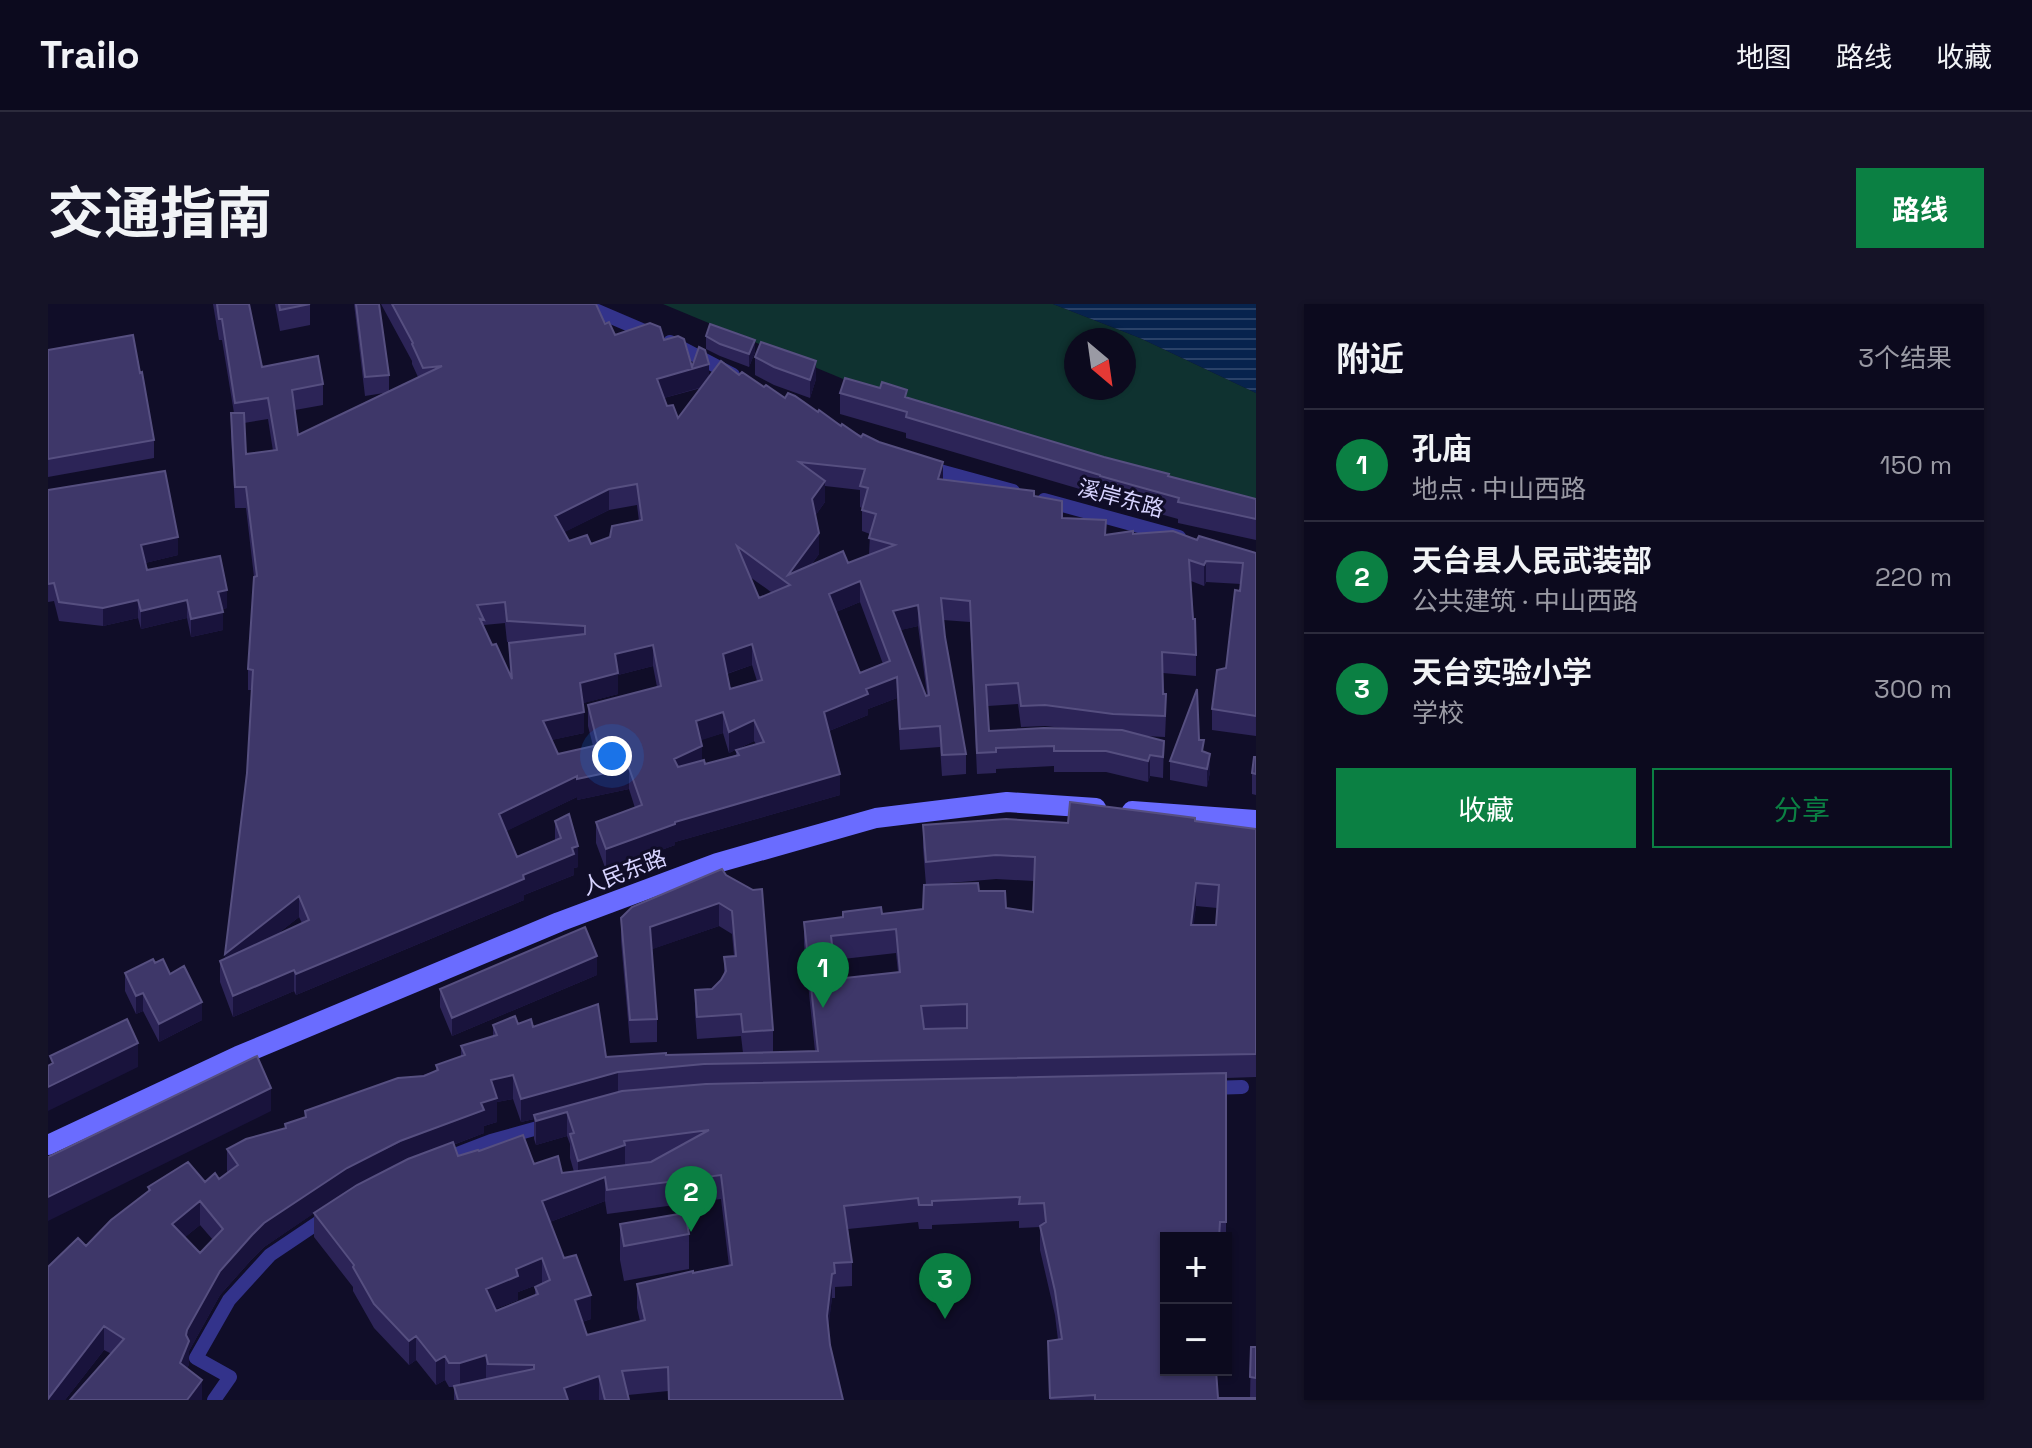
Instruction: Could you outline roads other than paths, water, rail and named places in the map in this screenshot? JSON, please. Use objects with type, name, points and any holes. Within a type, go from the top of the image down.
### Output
[{"type":"main road","name":"人民东路","points":[[48,1145],[238,1056],[559,922],[717,863],[862,822],[1007,802],[1256,820]]},
{"type":"street","points":[[581,304],[678,345],[740,379]]},
{"type":"street","name":"溪岸东路","points":[[913,463],[1196,542]]},
{"type":"street","points":[[1195,1088],[1242,1087]]},
{"type":"street","points":[[418,1169],[491,1141],[562,1121]]},
{"type":"street","points":[[214,1400],[230,1377],[196,1358],[229,1300],[270,1255],[340,1208]]},
{"type":"water","points":[[1053,304],[1256,304],[1256,393],[1136,336],[1136,328],[1114,328]]},
{"type":"place","name":"孔庙","points":[[823,1008]]},
{"type":"place","name":"天台县人民武装部","points":[[691,1232]]},
{"type":"place","name":"天台实验小学","points":[[945,1319]]}]
